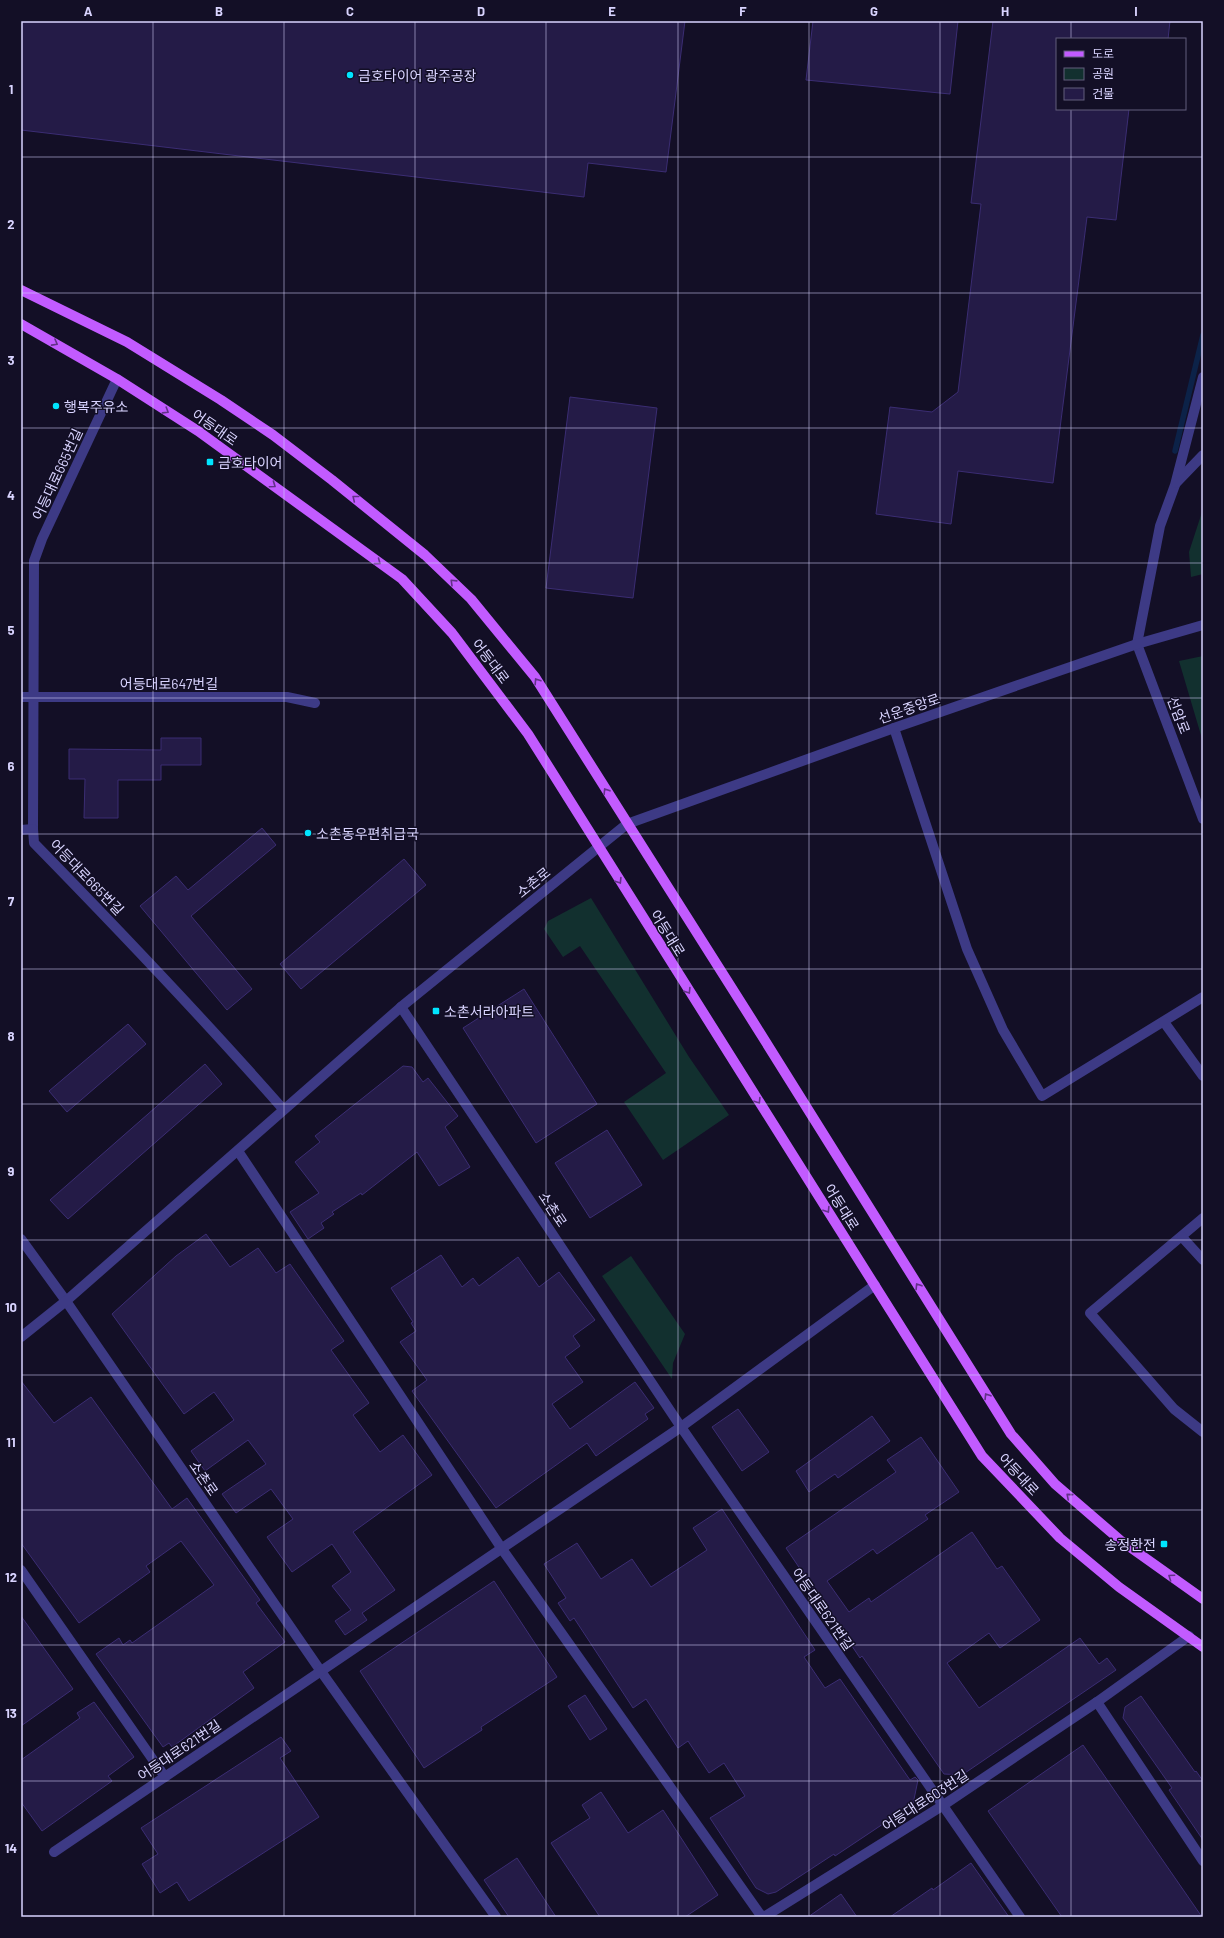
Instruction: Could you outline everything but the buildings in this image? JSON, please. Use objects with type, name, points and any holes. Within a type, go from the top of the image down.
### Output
[{"type":"main road","name":"어등대로","points":[[21,290],[127,342],[221,400],[273,435],[332,480],[425,555],[471,599],[535,676],[1011,1434],[1054,1484],[1120,1540],[1203,1599]]},
{"type":"main road","name":"어등대로","points":[[21,324],[117,379],[198,431],[402,580],[452,633],[524,728],[598,848],[982,1456],[1060,1538],[1119,1587],[1203,1646]]},
{"type":"street","points":[[1137,644],[1160,526],[1175,485],[1203,377]]},
{"type":"street","name":"어등대로665번길","points":[[117,379],[42,539],[34,561],[32,829],[34,843],[179,994],[284,1109]]},
{"type":"street","points":[[1175,485],[1203,455]]},
{"type":"street","name":"선운중앙로","points":[[627,824],[894,728],[1137,644],[1203,625]]},
{"type":"street","name":"선암로","points":[[1137,644],[1203,819]]},
{"type":"street","name":"어등대로647번길","points":[[21,697],[288,697],[315,703]]},
{"type":"street","points":[[894,728],[967,949],[1003,1030],[1042,1096],[1203,997]]},
{"type":"street","name":"소촌로","points":[[21,1338],[66,1301],[401,1007],[627,824]]},
{"type":"street","points":[[21,830],[32,829]]},
{"type":"street","name":"소촌로","points":[[401,1007],[681,1427]]},
{"type":"street","points":[[1164,1022],[1203,1076]]},
{"type":"street","points":[[238,1151],[502,1549],[763,1917]]},
{"type":"street","points":[[1203,1218],[1090,1313],[1174,1409],[1203,1432]]},
{"type":"street","points":[[1182,1237],[1203,1260]]},
{"type":"street","points":[[21,1239],[66,1301]]},
{"type":"street","name":"어등대로621번길","points":[[54,1852],[320,1670],[502,1549],[681,1427],[875,1285]]},
{"type":"street","name":"소촌로","points":[[66,1301],[320,1670]]},
{"type":"street","name":"어등대로621번길","points":[[681,1427],[1020,1917]]},
{"type":"street","points":[[21,1570],[165,1777]]},
{"type":"street","name":"어등대로603번길","points":[[763,1917],[942,1806],[1097,1702],[1189,1636]]},
{"type":"street","points":[[320,1670],[496,1917]]},
{"type":"street","points":[[1097,1702],[1203,1861]]},
{"type":"green space","points":[[1203,509],[1203,574],[1191,577],[1189,552]]},
{"type":"green space","points":[[1203,656],[1203,742],[1179,661]]},
{"type":"green space","points":[[591,898],[689,1057],[729,1115],[663,1160],[624,1102],[666,1073],[580,946],[563,957],[544,929],[548,921]]},
{"type":"green space","points":[[631,1256],[685,1334],[673,1363],[672,1379],[602,1276]]},
{"type":"waterway","points":[[1175,451],[1203,335]]},
{"type":"place","name":"금호타이어 광주공장","points":[[350,75]]},
{"type":"place","name":"행복주유소","points":[[56,406]]},
{"type":"place","name":"금호타이어","points":[[210,462]]},
{"type":"place","name":"소촌동우편취급국","points":[[308,833]]},
{"type":"place","name":"소촌서라아파트","points":[[436,1011]]},
{"type":"place","name":"송정한전","points":[[1164,1544]]}]
